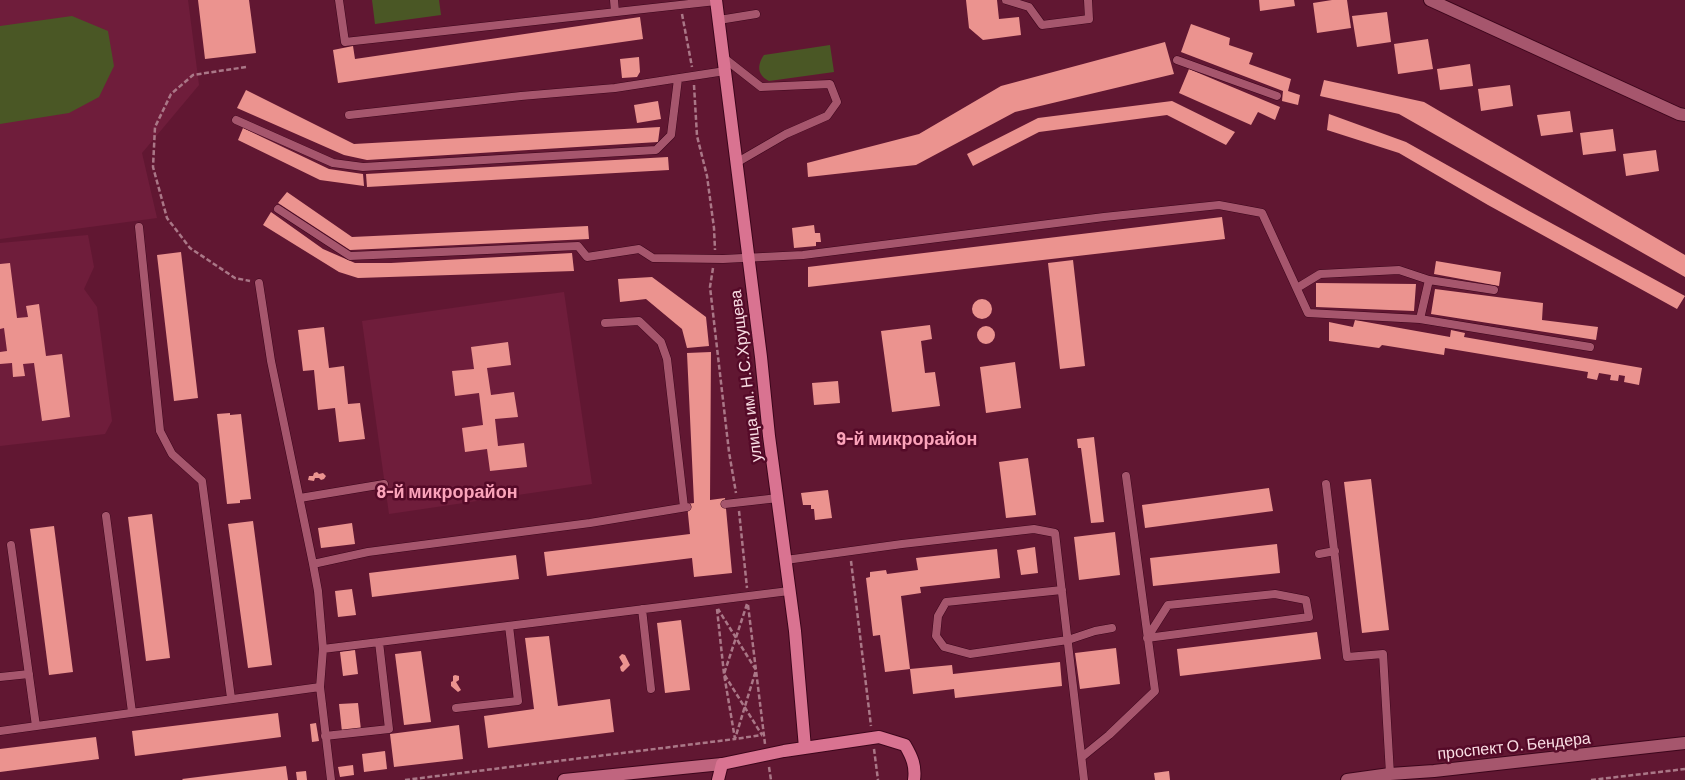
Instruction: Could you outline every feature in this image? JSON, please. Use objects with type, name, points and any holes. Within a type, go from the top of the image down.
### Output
[{"type":"main road","name":"улица им. Н.С.Хрущева","points":[[716,1],[795,630],[805,748]]},
{"type":"main road","points":[[564,780],[722,764],[767,754],[879,737],[905,745],[915,769],[914,780]]},
{"type":"main road","points":[[718,780],[722,764]]},
{"type":"street","points":[[1430,0],[1678,114],[1685,115]]},
{"type":"street","name":"проспект О. Бендера","points":[[1347,780],[1390,774],[1434,776],[1685,743]]},
{"type":"lane","points":[[338,0],[345,42],[716,1]]},
{"type":"lane","points":[[614,0],[615,12]]},
{"type":"lane","points":[[1006,0],[1029,7],[1042,25],[1089,19],[1088,0]]},
{"type":"lane","points":[[719,20],[756,14]]},
{"type":"lane","points":[[1177,60],[1277,96]]},
{"type":"lane","points":[[349,115],[521,96],[615,88],[694,76],[724,65],[761,87],[830,84],[837,102],[827,116],[786,134],[736,163]]},
{"type":"lane","points":[[236,120],[333,164],[363,167],[656,150],[671,135],[678,79]]},
{"type":"lane","points":[[278,209],[350,256],[578,246],[587,257],[639,249],[653,258],[715,259],[803,255],[1104,216],[1219,205],[1262,213],[1308,313],[1420,319],[1590,347]]},
{"type":"lane","points":[[139,227],[160,431],[172,454],[202,481],[231,698]]},
{"type":"lane","points":[[1297,288],[1320,274],[1400,270],[1429,280],[1494,290]]},
{"type":"lane","points":[[1420,319],[1429,280]]},
{"type":"lane","points":[[259,283],[271,361],[318,591],[323,649],[320,686],[331,780]]},
{"type":"lane","points":[[313,564],[368,552],[590,523],[686,507],[667,359],[661,342],[639,321],[604,323]]},
{"type":"lane","points":[[1082,757],[1109,735],[1155,692],[1126,476]]},
{"type":"lane","points":[[300,498],[384,484]]},
{"type":"lane","points":[[1326,484],[1347,656],[1383,654],[1390,774]]},
{"type":"lane","points":[[726,504],[778,498]]},
{"type":"lane","points":[[106,516],[132,712]]},
{"type":"lane","points":[[786,560],[1034,529],[1055,533],[1084,780]]},
{"type":"lane","points":[[11,545],[36,726]]},
{"type":"lane","points":[[1319,554],[1335,551]]},
{"type":"lane","points":[[1062,590],[946,602],[938,616],[936,636],[944,647],[970,654],[1068,640],[1095,631],[1112,628]]},
{"type":"lane","points":[[323,649],[789,591]]},
{"type":"lane","points":[[1275,594],[1306,600],[1309,617],[1147,638],[1168,604],[1275,594]]},
{"type":"lane","points":[[642,609],[651,689]]},
{"type":"lane","points":[[456,708],[518,701],[509,626]]},
{"type":"lane","points":[[325,736],[390,729],[379,642]]},
{"type":"lane","points":[[0,677],[29,674]]},
{"type":"lane","points":[[0,731],[320,686]]},
{"type":"path","points":[[680,6],[694,76],[697,136],[707,176],[714,228],[715,259],[710,288],[729,452],[738,503],[747,596]]},
{"type":"path","points":[[246,66],[193,75],[171,94],[154,127],[152,167],[167,218],[190,248],[235,278],[259,283]]},
{"type":"path","points":[[850,551],[878,780]]},
{"type":"path","points":[[724,674],[748,602],[771,780]]},
{"type":"path","points":[[716,606],[756,670],[735,739],[724,674],[716,606]]},
{"type":"path","points":[[724,674],[765,740]]},
{"type":"path","points":[[405,780],[762,735]]},
{"type":"path","points":[[1591,780],[1685,769]]},
{"type":"path","points":[[1640,774],[1640,780]]},
{"type":"shaded area","points":[[0,0],[188,0],[199,85],[142,153],[157,218],[0,239]]},
{"type":"shaded area","points":[[88,235],[94,267],[84,289],[97,307],[112,421],[105,434],[0,446],[0,243]]},
{"type":"shaded area","points":[[564,292],[592,484],[389,514],[362,321]]},
{"type":"green space","points":[[372,0],[439,0],[441,15],[375,24]]},
{"type":"green space","points":[[72,16],[108,31],[114,66],[99,97],[69,113],[0,124],[0,26]]},
{"type":"green space","points":[[830,45],[834,72],[769,81],[760,73],[759,66],[764,55]]},
{"type":"building","points":[[198,0],[249,0],[256,53],[205,59]]},
{"type":"building","points":[[966,0],[997,0],[999,19],[1019,17],[1021,35],[983,40],[969,28]]},
{"type":"building","points":[[1259,0],[1294,0],[1295,6],[1260,11]]},
{"type":"building","points":[[1347,0],[1351,28],[1317,33],[1313,3]]},
{"type":"building","points":[[1387,12],[1391,42],[1357,47],[1352,16]]},
{"type":"building","points":[[640,17],[643,39],[338,83],[333,50],[353,46],[355,59]]},
{"type":"building","points":[[1191,24],[1230,38],[1229,45],[1253,53],[1249,64],[1291,79],[1288,91],[1300,95],[1298,105],[1282,101],[1283,91],[1181,52]]},
{"type":"building","points":[[1428,39],[1433,69],[1398,74],[1394,44]]},
{"type":"building","points":[[1165,42],[1174,74],[1015,112],[916,165],[808,177],[807,163],[919,134],[1001,86]]},
{"type":"building","points":[[639,57],[640,72],[637,77],[622,78],[620,59]]},
{"type":"building","points":[[1470,64],[1473,86],[1440,90],[1437,69]]},
{"type":"building","points":[[1189,69],[1280,107],[1275,120],[1258,112],[1251,125],[1179,93]]},
{"type":"building","points":[[1324,80],[1424,102],[1685,255],[1685,277],[1399,114],[1320,96]]},
{"type":"building","points":[[1510,85],[1513,106],[1481,111],[1478,89]]},
{"type":"building","points":[[246,90],[354,144],[660,127],[658,142],[367,160],[344,155],[237,108]]},
{"type":"building","points":[[658,101],[661,119],[637,123],[634,105]]},
{"type":"building","points":[[1172,101],[1235,132],[1226,145],[1167,115],[1039,132],[973,166],[967,154],[1038,118]]},
{"type":"building","points":[[1570,111],[1573,132],[1541,136],[1537,115]]},
{"type":"building","points":[[1329,114],[1406,142],[1685,296],[1677,309],[1488,205],[1399,153],[1327,130]]},
{"type":"building","points":[[243,128],[329,169],[363,174],[364,186],[320,180],[238,140]]},
{"type":"building","points":[[1613,129],[1616,151],[1583,155],[1580,133]]},
{"type":"building","points":[[1656,150],[1659,171],[1626,176],[1623,154]]},
{"type":"building","points":[[668,157],[669,170],[367,187],[366,174]]},
{"type":"building","points":[[287,192],[352,237],[588,226],[589,239],[350,250],[278,203]]},
{"type":"building","points":[[271,212],[323,249],[355,263],[391,263],[572,253],[574,271],[358,278],[339,272],[263,225]]},
{"type":"building","points":[[1222,217],[1225,239],[808,287],[808,267]]},
{"type":"building","points":[[814,225],[815,233],[820,233],[821,242],[816,242],[816,246],[794,248],[792,228]]},
{"type":"building","points":[[181,252],[198,398],[174,401],[157,255]]},
{"type":"building","points":[[1073,260],[1085,366],[1060,369],[1048,263]]},
{"type":"building","points":[[1436,261],[1501,272],[1499,286],[1434,274]]},
{"type":"building","points":[[10,263],[17,318],[28,317],[26,306],[39,304],[46,356],[62,354],[70,417],[42,421],[34,363],[23,364],[25,376],[13,377],[12,363],[0,364],[0,352],[7,351],[4,328],[0,329],[0,264]]},
{"type":"building","points":[[652,277],[706,317],[709,346],[687,348],[682,329],[646,299],[620,302],[618,279]]},
{"type":"building","points":[[1316,283],[1416,284],[1414,311],[1316,307]]},
{"type":"building","points":[[1435,289],[1543,303],[1542,320],[1598,327],[1596,340],[1431,314]]},
{"type":"building","points":[[982,299],[989,302],[992,309],[989,316],[982,319],[975,316],[972,309],[975,302]]},
{"type":"building","points":[[1355,320],[1450,337],[1451,330],[1465,333],[1464,337],[1642,368],[1639,385],[1624,382],[1625,376],[1619,375],[1618,381],[1610,380],[1611,375],[1599,373],[1597,380],[1587,378],[1588,372],[1445,348],[1444,355],[1382,345],[1379,348],[1329,341],[1329,322],[1353,327]]},
{"type":"building","points":[[930,325],[932,339],[921,341],[925,373],[935,372],[940,406],[892,412],[881,331]]},
{"type":"building","points":[[986,326],[992,329],[995,335],[992,341],[986,344],[980,341],[977,335],[980,329]]},
{"type":"building","points":[[324,327],[329,368],[344,366],[348,404],[360,403],[365,439],[339,442],[335,408],[318,410],[314,370],[303,371],[298,330]]},
{"type":"building","points":[[508,342],[511,365],[487,368],[491,395],[514,392],[518,417],[495,419],[498,446],[524,443],[527,467],[490,471],[487,449],[465,452],[462,428],[483,425],[479,393],[455,396],[452,371],[474,369],[471,347]]},
{"type":"building","points":[[711,352],[710,500],[725,498],[732,573],[694,577],[692,558],[547,576],[544,552],[690,534],[687,504],[694,503],[687,353]]},
{"type":"building","points":[[1015,362],[1021,408],[986,413],[980,367]]},
{"type":"building","points":[[838,381],[840,403],[814,405],[812,383]]},
{"type":"building","points":[[230,413],[230,415],[241,414],[251,499],[240,500],[240,503],[227,504],[217,414]]},
{"type":"building","points":[[1094,437],[1104,522],[1091,523],[1081,448],[1078,448],[1077,439]]},
{"type":"building","points":[[1028,458],[1036,515],[1006,518],[999,462]]},
{"type":"building","points":[[317,472],[319,474],[323,473],[326,476],[324,479],[315,478],[314,481],[308,480],[309,476],[313,476]]},
{"type":"building","points":[[1371,479],[1389,630],[1362,633],[1344,482]]},
{"type":"building","points":[[1269,488],[1273,511],[1145,528],[1142,505]]},
{"type":"building","points":[[828,490],[832,518],[815,520],[814,509],[811,509],[811,505],[803,505],[801,493]]},
{"type":"building","points":[[152,514],[170,658],[146,661],[128,517]]},
{"type":"building","points":[[253,521],[272,665],[248,668],[228,524]]},
{"type":"building","points":[[352,523],[355,544],[321,548],[318,528]]},
{"type":"building","points":[[54,526],[73,672],[49,675],[30,529]]},
{"type":"building","points":[[1115,532],[1120,575],[1079,580],[1074,537]]},
{"type":"building","points":[[1277,544],[1280,573],[1153,586],[1150,558]]},
{"type":"building","points":[[1035,547],[1038,573],[1021,575],[1017,550]]},
{"type":"building","points":[[997,549],[1000,578],[920,587],[921,593],[901,596],[910,669],[885,672],[880,635],[873,636],[866,578],[870,577],[870,572],[886,570],[887,574],[918,570],[916,558]]},
{"type":"building","points":[[516,555],[519,579],[372,597],[369,573]]},
{"type":"building","points":[[352,589],[356,615],[338,617],[335,591]]},
{"type":"building","points":[[681,620],[690,690],[665,693],[657,623]]},
{"type":"building","points":[[1317,632],[1321,659],[1180,676],[1177,649]]},
{"type":"building","points":[[549,636],[558,706],[610,699],[614,732],[488,748],[484,716],[534,709],[525,638]]},
{"type":"building","points":[[1116,648],[1120,684],[1080,689],[1075,653]]},
{"type":"building","points":[[355,650],[358,674],[343,676],[340,652]]},
{"type":"building","points":[[421,651],[431,722],[404,725],[395,654]]},
{"type":"building","points":[[622,654],[625,655],[630,665],[623,672],[620,667],[623,664],[619,657]]},
{"type":"building","points":[[1060,662],[1062,686],[955,698],[954,689],[913,694],[910,669],[952,665],[953,674]]},
{"type":"building","points":[[453,676],[459,676],[459,680],[456,682],[461,690],[458,692],[451,686]]},
{"type":"building","points":[[358,703],[361,730],[342,732],[339,704]]},
{"type":"building","points":[[278,713],[281,737],[135,756],[132,731]]},
{"type":"building","points":[[316,723],[319,741],[312,742],[310,724]]},
{"type":"building","points":[[459,725],[463,759],[394,767],[390,734]]},
{"type":"building","points":[[96,737],[99,759],[0,772],[0,749]]},
{"type":"building","points":[[385,751],[387,769],[364,772],[362,754]]},
{"type":"building","points":[[353,765],[354,775],[340,777],[338,767]]},
{"type":"building","points":[[286,766],[288,780],[182,779]]},
{"type":"building","points":[[306,771],[307,780],[297,780],[296,772]]},
{"type":"building","points":[[1169,771],[1170,780],[1155,780],[1154,773]]},
{"type":"district","name":"9-й микрорайон","points":[[907,439]]},
{"type":"district","name":"8-й микрорайон","points":[[447,492]]}]
